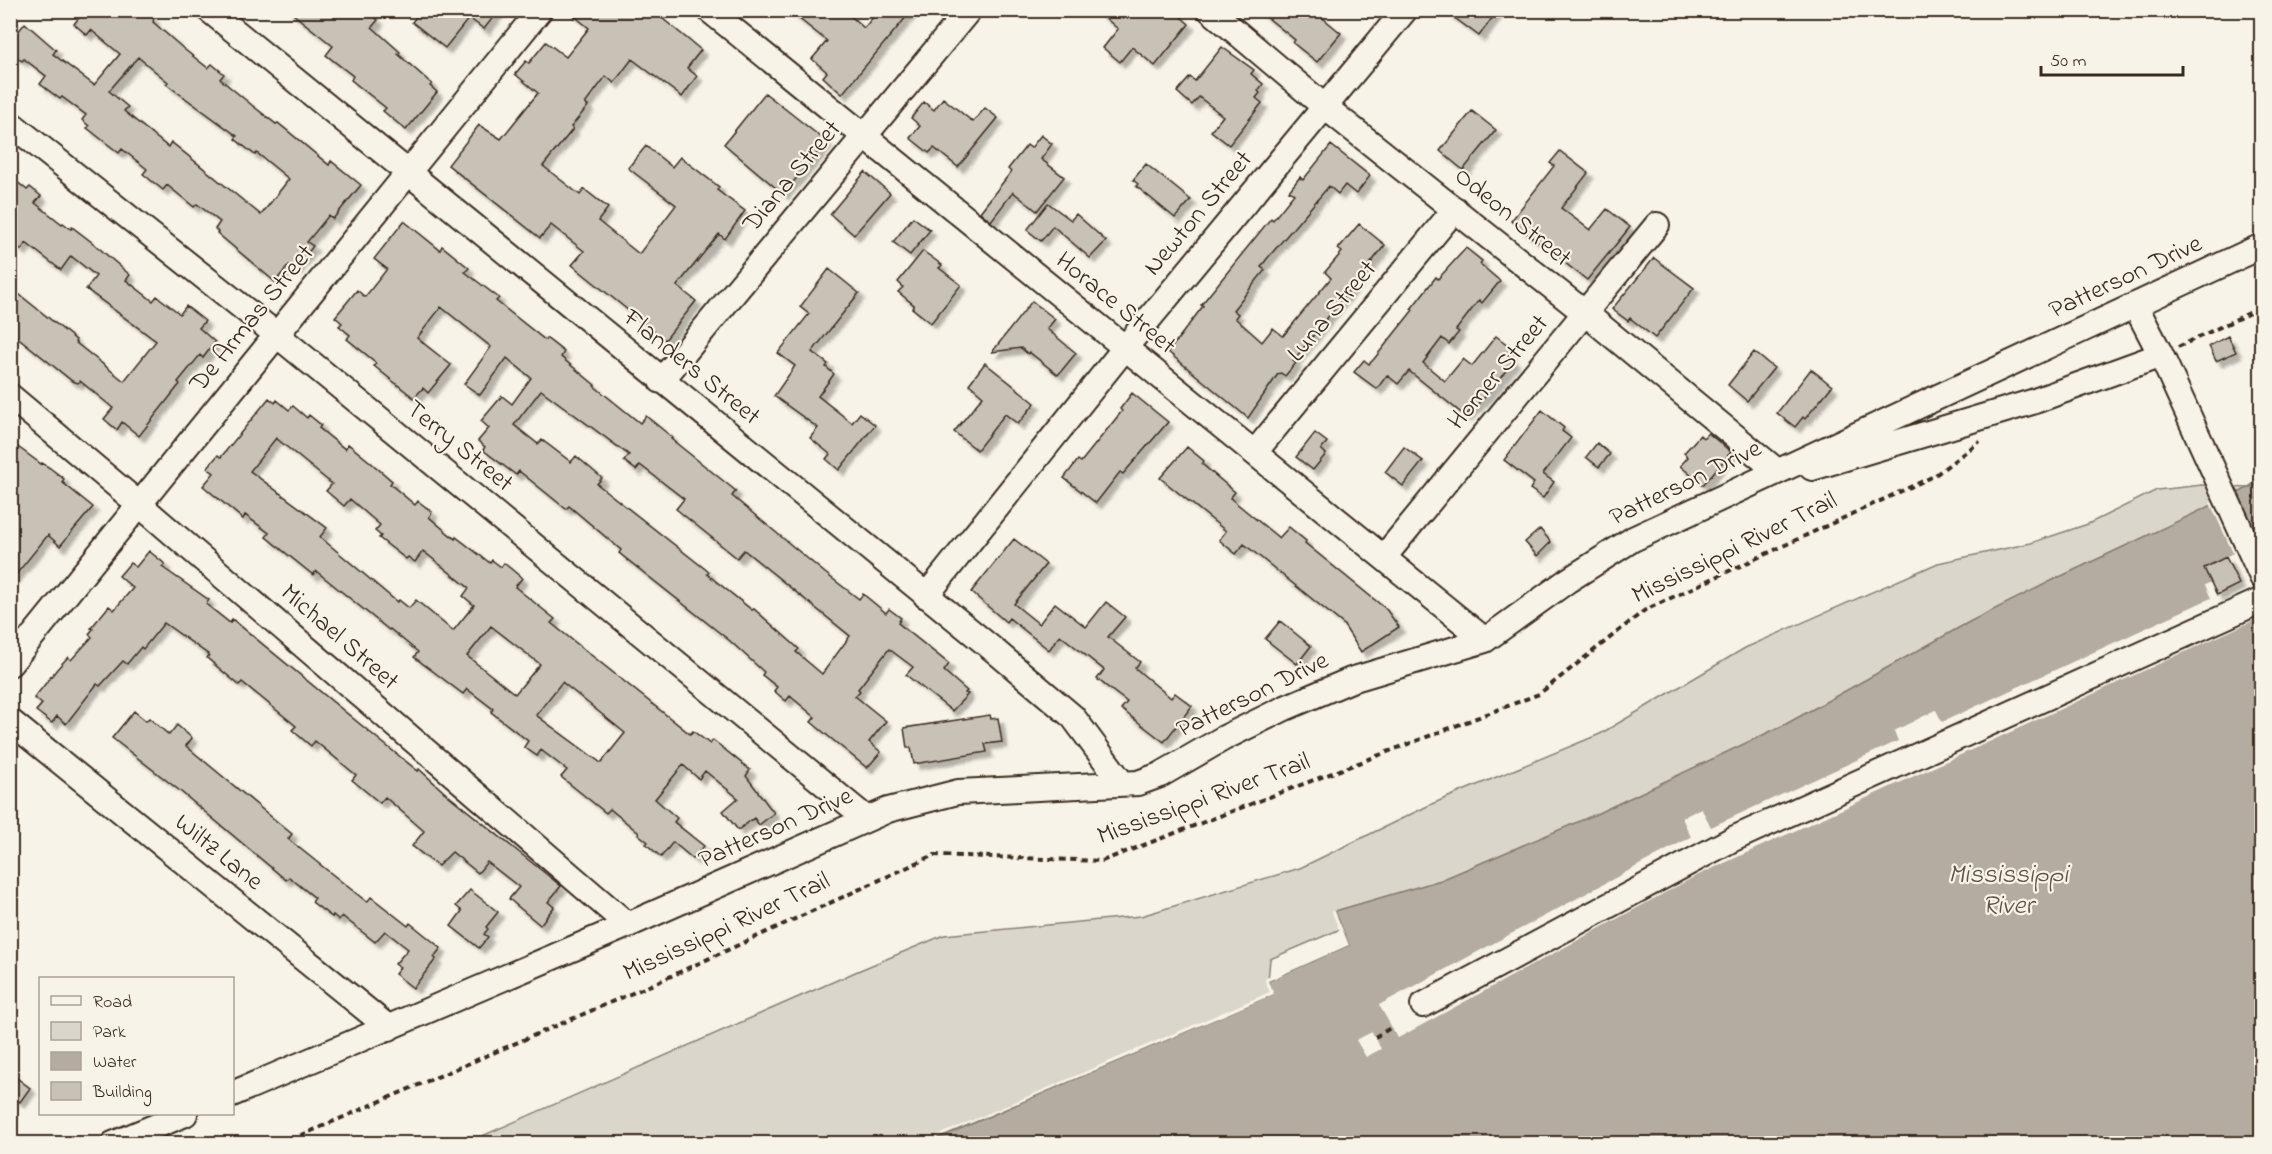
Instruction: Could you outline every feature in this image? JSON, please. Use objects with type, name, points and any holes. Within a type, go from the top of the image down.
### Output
[{"type":"street","name":"Flanders Street","points":[[209,10],[1073,717],[1122,783]]},
{"type":"street","name":"De Armas Street","points":[[10,664],[540,10]]},
{"type":"street","name":"Horace Street","points":[[710,10],[1124,349],[1255,452],[1485,640]]},
{"type":"street","name":"Diana Street","points":[[661,381],[969,10]]},
{"type":"street","name":"Odeon Street","points":[[1210,10],[1325,107],[1586,314],[1777,471]]},
{"type":"street","name":"Newton Street","points":[[926,596],[1124,349],[1405,10]]},
{"type":"street","name":"Terry Street","points":[[10,123],[277,335],[867,819]]},
{"type":"street","name":"Luna Street","points":[[1255,452],[1455,209]]},
{"type":"street","name":"Homer Street","points":[[1384,557],[1657,225]]},
{"type":"street","name":"Patterson Drive","points":[[234,1093],[628,925],[867,819],[911,803],[958,792],[1138,783],[1160,775],[1224,738],[1285,708],[1351,680],[1485,640],[1566,581],[1633,539],[2262,246]]},
{"type":"street","points":[[2135,305],[2161,355],[2262,578]]},
{"type":"street","points":[[1777,471],[1805,471],[2020,406],[2161,355]]},
{"type":"street","name":"Michael Street","points":[[10,396],[628,925]]},
{"type":"street","points":[[1423,1005],[1733,839],[2262,600]]},
{"type":"street","name":"Wiltz Lane","points":[[10,721],[389,1028]]},
{"type":"street","points":[[113,1143],[180,1115]]},
{"type":"path","points":[[2161,355],[2262,307]]},
{"type":"path","name":"Mississippi River Trail","points":[[281,1143],[658,982],[934,855],[1102,861],[1539,694],[1645,610],[1934,476],[1987,436]]},
{"type":"path","points":[[1374,1037],[1392,1027]]},
{"type":"green space","points":[[2261,478],[2261,515],[1437,888],[1270,959],[1268,981],[1274,994],[924,1143],[464,1144],[944,935],[1141,916],[1300,868],[1434,803],[1600,734],[1745,648],[1938,563],[2031,543],[2088,524],[2157,490],[2202,485],[2247,488]]},
{"type":"water","name":"Mississippi River","points":[[2261,482],[2261,1143],[925,1144],[1273,994],[1268,981],[1349,945],[1335,911],[1441,880],[1594,815],[1786,724],[1971,621],[2055,579]]},
{"type":"pier","points":[[2237,490],[2261,542],[2261,617],[1694,877],[1398,1038],[1379,1005],[1691,837],[1682,818],[1701,808],[1711,827],[1898,741],[1894,731],[1936,710],[1942,722],[2211,598],[2205,585],[2211,582],[2204,568],[2233,553],[2210,503]]},
{"type":"pier","points":[[1334,909],[1349,945],[1268,981],[1274,994],[922,1144],[924,1141],[1270,992],[1266,978],[1345,944],[1332,912]]},
{"type":"pier","points":[[1372,1032],[1381,1049],[1366,1057],[1356,1040]]},
{"type":"building","points":[[85,10],[144,10],[154,19],[153,22],[185,50],[208,68],[212,64],[224,74],[220,79],[253,106],[276,124],[278,123],[329,165],[331,161],[361,185],[333,219],[329,215],[307,242],[313,246],[295,270],[289,265],[275,282],[217,233],[215,229],[220,222],[197,204],[194,207],[167,185],[163,190],[143,174],[147,169],[122,149],[119,153],[87,128],[89,126],[82,120],[86,115],[40,84],[46,76],[24,59],[22,61],[10,52],[10,42],[25,23],[56,50],[53,54],[94,85],[120,54],[91,30],[87,35],[74,24]],"holes":[[[138,57],[168,82],[166,84],[237,136],[235,139],[255,155],[257,153],[289,179],[261,215],[171,142],[168,147],[124,111],[128,107],[109,91]]]},
{"type":"building","points":[[288,10],[366,10],[378,20],[372,27],[432,84],[430,86],[437,92],[406,130],[383,111],[386,108],[351,80],[353,76],[326,55],[333,46]]},
{"type":"building","points":[[421,10],[499,10],[484,29],[469,18],[445,48],[412,22]]},
{"type":"building","points":[[567,10],[652,10],[701,50],[687,68],[697,76],[682,97],[632,59],[614,83],[606,76],[585,104],[588,106],[571,127],[573,129],[543,166],[580,195],[584,189],[608,208],[598,221],[639,254],[676,205],[628,168],[646,146],[672,167],[680,157],[719,187],[717,190],[745,211],[725,239],[719,234],[677,286],[696,301],[665,340],[572,265],[584,251],[551,225],[540,238],[448,165],[479,125],[501,139],[538,93],[515,74],[526,61],[529,63],[546,42],[566,57],[589,28]]},
{"type":"building","points":[[788,10],[844,10],[864,28],[879,10],[912,10],[842,94],[823,77],[827,72],[812,59],[827,41]]},
{"type":"building","points":[[1096,10],[1173,10],[1189,24],[1155,66],[1132,47],[1120,62],[1103,48],[1118,29]]},
{"type":"building","points":[[1258,10],[1313,10],[1341,33],[1317,62],[1293,43],[1295,40]]},
{"type":"building","points":[[1444,10],[1498,10],[1479,36]]},
{"type":"building","points":[[1222,47],[1254,70],[1251,74],[1263,84],[1256,98],[1262,103],[1229,145],[1211,131],[1223,116],[1199,97],[1192,105],[1177,92],[1190,77],[1195,81]]},
{"type":"building","points":[[765,93],[827,142],[783,194],[724,144]]},
{"type":"building","points":[[943,98],[973,122],[985,108],[998,118],[958,167],[934,148],[929,153],[910,138],[920,126],[911,118],[924,102],[934,110]]},
{"type":"building","points":[[1472,111],[1496,130],[1463,170],[1440,151]]},
{"type":"building","points":[[1041,135],[1052,144],[1041,159],[1064,177],[1037,211],[1013,192],[991,221],[980,212],[1011,172],[1008,169],[1027,145],[1031,148]]},
{"type":"building","points":[[1331,145],[1370,176],[1356,194],[1345,185],[1338,194],[1329,186],[1261,267],[1265,270],[1233,310],[1238,314],[1235,318],[1262,342],[1273,328],[1283,336],[1331,278],[1325,272],[1342,252],[1338,249],[1359,224],[1385,245],[1293,361],[1296,363],[1285,376],[1278,374],[1248,418],[1168,352],[1203,306],[1201,305],[1271,218],[1273,220],[1294,194],[1289,191],[1300,177],[1303,180]]},
{"type":"building","points":[[1560,151],[1588,173],[1561,208],[1590,230],[1607,209],[1630,227],[1587,280],[1511,221],[1554,166],[1550,163]]},
{"type":"building","points":[[1146,164],[1191,200],[1175,218],[1136,186],[1138,184],[1133,180]]},
{"type":"building","points":[[865,172],[890,193],[854,235],[830,214]]},
{"type":"building","points":[[10,176],[27,190],[30,187],[41,196],[35,203],[62,224],[71,229],[72,227],[93,243],[130,275],[126,280],[153,301],[157,296],[180,314],[186,306],[205,321],[199,328],[215,342],[203,358],[200,355],[178,382],[180,384],[139,436],[122,422],[117,430],[104,419],[113,408],[80,381],[78,383],[72,381],[10,331],[10,287],[124,381],[156,341],[86,289],[96,276],[71,256],[61,270],[26,243],[21,250],[10,242]]},
{"type":"building","points":[[1048,203],[1071,220],[1076,214],[1106,241],[1090,258],[1053,226],[1041,241],[1027,230]]},
{"type":"building","points":[[913,217],[930,230],[910,255],[893,242]]},
{"type":"building","points":[[404,221],[440,250],[442,246],[469,268],[465,272],[499,298],[496,301],[564,352],[561,357],[594,386],[640,423],[646,416],[736,491],[732,496],[859,599],[863,594],[886,613],[889,609],[901,618],[898,623],[949,664],[944,671],[968,694],[952,711],[906,675],[913,667],[889,649],[855,696],[886,721],[869,742],[881,752],[867,768],[811,722],[815,717],[790,696],[786,701],[774,691],[777,687],[762,675],[764,672],[730,641],[619,553],[621,550],[569,506],[566,509],[519,471],[516,475],[483,450],[485,447],[478,441],[489,428],[481,421],[502,396],[512,404],[531,378],[507,358],[480,395],[464,384],[491,347],[441,307],[417,338],[451,365],[428,393],[423,388],[414,398],[374,366],[376,364],[373,360],[347,339],[350,335],[339,326],[342,323],[335,317],[357,290],[365,297],[387,269],[374,259]],"holes":[[[541,390],[629,455],[624,461],[636,470],[640,465],[684,499],[676,509],[737,558],[744,550],[850,636],[822,674],[796,652],[799,649],[754,609],[752,610],[707,574],[709,572],[597,484],[602,478],[576,456],[571,462],[542,440],[538,444],[514,425]]]},
{"type":"building","points":[[1466,248],[1482,261],[1480,264],[1500,281],[1482,303],[1479,300],[1456,330],[1459,332],[1449,344],[1442,338],[1423,363],[1445,381],[1463,359],[1472,366],[1496,336],[1513,349],[1508,355],[1514,360],[1488,394],[1465,416],[1409,371],[1398,384],[1387,375],[1377,389],[1354,372],[1364,360],[1369,364],[1374,359],[1436,277],[1438,279]]},
{"type":"building","points":[[923,251],[942,265],[939,268],[961,285],[931,323],[912,308],[914,305],[898,292],[903,287],[898,282]]},
{"type":"building","points":[[1654,258],[1694,288],[1655,338],[1630,318],[1628,321],[1612,309]]},
{"type":"building","points":[[829,269],[859,293],[812,352],[828,364],[826,367],[834,374],[818,396],[852,423],[860,413],[875,425],[839,470],[826,459],[830,454],[810,438],[818,428],[774,396],[795,366],[778,353],[809,314],[800,307]]},
{"type":"building","points":[[1032,301],[1055,319],[1047,329],[1076,353],[1058,375],[1021,348],[992,352]]},
{"type":"building","points":[[2228,336],[2236,352],[2216,361],[2209,346]]},
{"type":"building","points":[[1754,352],[1774,368],[1747,401],[1728,385]]},
{"type":"building","points":[[985,363],[1035,403],[1018,424],[1005,414],[977,450],[954,432],[983,396],[969,384]]},
{"type":"building","points":[[1811,369],[1832,386],[1805,419],[1803,417],[1795,427],[1777,413]]},
{"type":"building","points":[[1132,393],[1168,422],[1123,474],[1120,472],[1096,503],[1064,478],[1078,460],[1081,462],[1122,411],[1120,409]]},
{"type":"building","points":[[269,398],[275,403],[277,400],[289,410],[293,406],[307,418],[309,415],[321,425],[319,428],[345,449],[348,444],[369,461],[392,481],[390,484],[415,505],[418,501],[432,512],[429,517],[455,539],[456,537],[490,563],[492,560],[501,567],[504,563],[522,578],[515,587],[555,619],[551,623],[690,734],[693,731],[710,744],[713,740],[750,770],[746,776],[774,813],[759,825],[754,818],[738,830],[723,811],[738,798],[705,771],[699,779],[683,765],[655,799],[677,818],[674,822],[704,846],[693,859],[673,842],[661,857],[646,844],[648,842],[639,833],[610,809],[606,813],[561,777],[567,770],[541,750],[537,756],[524,747],[528,741],[491,712],[493,709],[467,689],[463,694],[414,657],[418,652],[390,629],[316,571],[313,575],[266,537],[269,533],[245,515],[243,519],[203,486],[214,473],[207,468],[218,455],[221,457]],"holes":[[[276,438],[332,484],[326,491],[344,506],[350,499],[380,525],[375,531],[381,536],[379,538],[406,559],[408,557],[415,562],[423,551],[469,588],[463,596],[474,605],[453,631],[416,600],[409,608],[399,600],[397,602],[320,537],[327,528],[250,471]],[[491,626],[540,664],[515,694],[467,656]],[[562,682],[625,733],[601,763],[536,715]]]},
{"type":"building","points":[[1542,410],[1564,428],[1562,431],[1571,438],[1543,474],[1554,482],[1543,498],[1530,489],[1534,483],[1504,460]]},
{"type":"building","points":[[1315,433],[1327,442],[1321,449],[1326,454],[1313,470],[1296,457]]},
{"type":"building","points":[[1708,433],[1731,452],[1703,485],[1680,466],[1688,457],[1684,453],[1700,435],[1703,438]]},
{"type":"building","points":[[1597,443],[1610,454],[1599,467],[1586,457]]},
{"type":"building","points":[[18,447],[64,479],[62,482],[93,507],[60,546],[48,535],[10,582],[10,455]]},
{"type":"building","points":[[1187,447],[1204,461],[1202,464],[1235,492],[1230,498],[1279,538],[1289,527],[1306,541],[1305,543],[1386,609],[1399,627],[1361,652],[1343,624],[1244,544],[1236,554],[1219,540],[1226,531],[1160,478]]},
{"type":"building","points":[[1404,447],[1423,461],[1403,486],[1385,472]]},
{"type":"building","points":[[1540,529],[1551,542],[1537,556],[1525,542]]},
{"type":"building","points":[[1014,539],[1046,564],[1014,604],[1039,624],[1055,603],[1086,627],[1106,602],[1125,617],[1108,637],[1140,662],[1135,668],[1171,698],[1175,693],[1192,706],[1164,742],[1121,709],[1127,702],[1097,679],[1104,670],[1060,635],[1049,650],[1009,618],[1006,622],[971,592]]},
{"type":"building","points":[[149,551],[165,564],[162,567],[209,600],[206,604],[230,623],[232,619],[561,886],[548,902],[554,907],[540,925],[509,899],[519,887],[487,862],[478,873],[452,852],[438,866],[412,846],[424,831],[385,797],[380,803],[352,780],[356,775],[315,741],[311,746],[292,730],[296,726],[242,682],[239,685],[207,658],[209,655],[164,623],[143,649],[141,647],[127,664],[123,661],[100,686],[97,684],[66,724],[57,716],[52,723],[36,711],[42,704],[34,698],[68,657],[71,660],[92,637],[89,634],[93,629],[91,628],[109,606],[114,610],[133,588],[119,576],[130,563],[136,567]]},
{"type":"building","points":[[2226,557],[2239,584],[2217,595],[2204,568]]},
{"type":"building","points":[[1280,621],[1311,646],[1297,664],[1265,639]]},
{"type":"building","points":[[134,711],[146,721],[149,718],[169,735],[177,725],[192,738],[186,746],[292,834],[288,839],[367,902],[371,897],[408,926],[410,923],[441,948],[434,957],[436,959],[413,988],[395,974],[400,968],[395,964],[408,949],[385,931],[375,942],[342,916],[339,920],[333,915],[332,917],[312,902],[315,898],[289,877],[286,880],[180,791],[112,738]]},
{"type":"building","points":[[990,715],[991,719],[998,718],[1002,742],[985,744],[987,752],[914,764],[911,748],[907,748],[904,728]]},
{"type":"building","points":[[470,890],[498,912],[486,927],[488,929],[484,934],[488,937],[479,948],[451,926],[462,911],[456,906]]},
{"type":"building","points":[[10,1073],[30,1088],[20,1102],[10,1095]]}]
